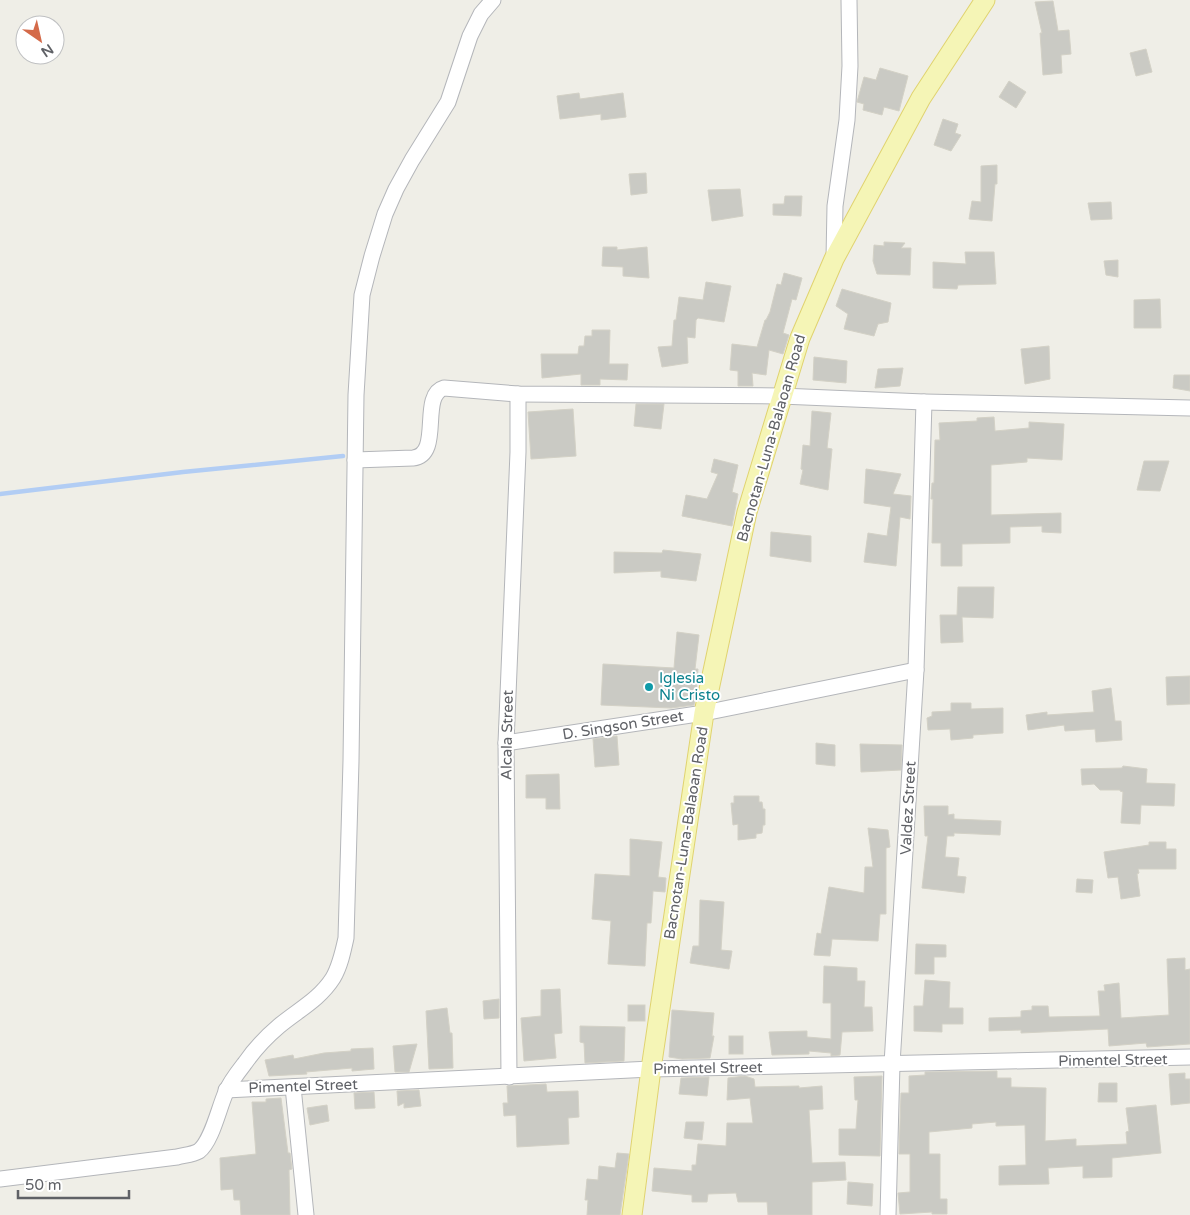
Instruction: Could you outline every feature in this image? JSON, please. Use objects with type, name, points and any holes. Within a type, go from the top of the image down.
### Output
[{"type":"main road","name":"Bacnotan-Luna-Balaoan Road","points":[[632,1215],[651,1069],[704,713],[747,512],[800,338],[834,259],[921,98],[985,0]]},
{"type":"street","points":[[0,1179],[192,1154],[200,1150],[206,1142],[226,1090],[245,1062],[261,1042],[321,993],[333,978],[342,958],[345,945],[351,761],[356,395],[362,295],[385,214],[396,189],[448,102],[470,36],[481,14],[493,0]]},
{"type":"street","points":[[834,259],[835,206],[847,120],[849,0]]},
{"type":"street","points":[[355,460],[414,458],[422,456],[428,447],[434,398],[441,389],[518,394],[781,396],[924,402],[1190,408]]},
{"type":"street","name":"Alcala Street","points":[[509,1077],[506,743],[518,452],[518,394]]},
{"type":"street","name":"Valdez Street","points":[[888,1215],[892,1064],[916,670],[924,402]]},
{"type":"street","name":"D. Singson Street","points":[[506,743],[704,713],[916,670]]},
{"type":"street","name":"Pimentel Street","points":[[226,1090],[651,1069],[1190,1057]]},
{"type":"street","points":[[293,1087],[306,1215]]},
{"type":"building","points":[[1053,1],[1058,31],[1069,30],[1071,54],[1061,55],[1062,73],[1043,75],[1040,33],[1042,33],[1035,2]]},
{"type":"building","points":[[1146,49],[1152,72],[1136,76],[1130,53]]},
{"type":"building","points":[[880,68],[908,76],[899,111],[884,107],[882,115],[863,110],[864,104],[857,102],[864,77],[876,80]]},
{"type":"building","points":[[1009,81],[1026,92],[1016,108],[999,97]]},
{"type":"building","points":[[579,93],[580,99],[623,93],[626,117],[601,120],[601,114],[560,119],[557,96]]},
{"type":"building","points":[[943,119],[958,124],[955,133],[961,135],[951,151],[934,145]]},
{"type":"building","points":[[997,165],[997,184],[995,184],[992,221],[969,219],[972,201],[981,202],[981,166]]},
{"type":"building","points":[[646,173],[647,193],[631,195],[629,174]]},
{"type":"building","points":[[740,189],[743,216],[712,221],[708,190]]},
{"type":"building","points":[[785,196],[802,196],[801,216],[773,215],[773,204],[784,204]]},
{"type":"building","points":[[1111,202],[1112,219],[1091,220],[1088,203]]},
{"type":"building","points":[[884,242],[905,243],[901,248],[911,248],[910,275],[877,274],[873,261],[874,245],[884,246]]},
{"type":"building","points":[[603,247],[617,247],[617,250],[647,247],[649,278],[623,276],[623,267],[602,266]]},
{"type":"building","points":[[965,252],[994,252],[996,284],[958,285],[957,289],[933,288],[933,262],[966,264]]},
{"type":"building","points":[[1118,260],[1118,277],[1106,275],[1104,261]]},
{"type":"building","points":[[784,273],[802,278],[796,300],[792,299],[783,333],[789,335],[783,354],[769,350],[766,375],[752,373],[753,386],[738,386],[738,371],[730,370],[732,344],[757,347],[765,320],[770,312],[777,284],[781,285]]},
{"type":"building","points":[[706,282],[731,286],[724,322],[698,318],[696,320],[695,338],[687,337],[688,363],[662,367],[658,347],[672,346],[674,320],[676,320],[679,297],[703,300]]},
{"type":"building","points":[[842,289],[891,303],[888,322],[878,324],[874,336],[844,329],[848,314],[836,306]]},
{"type":"building","points":[[1160,299],[1161,328],[1134,328],[1134,300]]},
{"type":"building","points":[[592,330],[610,330],[609,364],[628,364],[627,380],[600,379],[600,385],[581,385],[581,374],[542,378],[541,354],[578,354],[579,346],[584,346],[585,336],[592,336]]},
{"type":"building","points":[[1049,346],[1050,379],[1025,384],[1021,349]]},
{"type":"building","points":[[814,357],[847,361],[846,383],[813,380]]},
{"type":"building","points":[[903,368],[900,386],[875,388],[878,369]]},
{"type":"building","points":[[1174,375],[1190,375],[1190,391],[1173,388]]},
{"type":"building","points":[[636,404],[664,404],[661,429],[634,426]]},
{"type":"building","points":[[573,409],[576,456],[531,459],[528,412]]},
{"type":"building","points":[[812,411],[831,413],[827,448],[832,449],[828,490],[800,484],[803,470],[801,469],[803,445],[810,446]]},
{"type":"building","points":[[994,417],[995,431],[1029,428],[1029,422],[1064,424],[1062,460],[1027,458],[1027,462],[991,465],[991,515],[1061,513],[1061,533],[1042,532],[1042,526],[1010,527],[1010,543],[962,544],[962,566],[941,566],[941,543],[932,543],[933,499],[931,499],[932,483],[934,483],[935,440],[940,440],[939,423],[977,421],[977,418]]},
{"type":"building","points":[[714,459],[738,465],[732,492],[738,494],[732,526],[682,516],[686,495],[707,499],[718,474],[711,472]]},
{"type":"building","points":[[1144,461],[1169,461],[1160,491],[1137,490]]},
{"type":"building","points":[[866,469],[901,474],[893,494],[911,496],[910,519],[900,517],[896,566],[864,562],[868,533],[887,536],[891,507],[864,503]]},
{"type":"building","points":[[771,532],[811,536],[811,562],[770,556]]},
{"type":"building","points":[[663,550],[701,554],[696,581],[661,577],[661,571],[614,573],[614,552],[662,553]]},
{"type":"building","points":[[958,587],[994,587],[993,618],[962,617],[963,642],[941,643],[940,615],[957,615]]},
{"type":"building","name":"Iglesia Ni Cristo","points":[[677,632],[699,635],[695,669],[698,669],[694,705],[671,708],[601,705],[603,664],[674,668]]},
{"type":"building","points":[[1190,676],[1190,704],[1167,705],[1166,677]]},
{"type":"building","points":[[1111,688],[1115,721],[1121,721],[1122,740],[1096,742],[1095,729],[1065,731],[1064,725],[1028,730],[1026,715],[1047,712],[1047,715],[1094,712],[1092,691]]},
{"type":"building","points":[[951,703],[971,703],[971,709],[1003,708],[1003,733],[973,735],[973,738],[951,740],[950,729],[928,730],[927,718],[932,716],[932,712],[951,711]]},
{"type":"building","points":[[617,736],[619,765],[595,767],[593,739]]},
{"type":"building","points":[[816,743],[835,745],[835,766],[816,764]]},
{"type":"building","points":[[860,744],[902,745],[901,770],[861,772]]},
{"type":"building","points":[[1123,766],[1147,769],[1146,783],[1175,784],[1174,806],[1141,805],[1140,824],[1121,823],[1123,792],[1120,790],[1100,790],[1094,784],[1082,785],[1081,769],[1122,768]]},
{"type":"building","points":[[559,774],[560,809],[546,809],[546,798],[526,798],[526,775]]},
{"type":"building","points":[[734,796],[759,796],[759,802],[762,802],[763,809],[765,809],[765,825],[763,825],[762,833],[756,834],[756,838],[738,840],[738,824],[733,825],[731,803],[734,803]]},
{"type":"building","points":[[924,806],[948,806],[948,815],[954,814],[954,819],[1001,821],[1000,835],[954,833],[954,836],[947,836],[945,857],[959,858],[957,876],[966,877],[964,893],[922,888],[928,836],[925,836]]},
{"type":"building","points":[[868,828],[888,830],[890,847],[886,848],[886,914],[880,914],[878,941],[832,939],[830,956],[814,955],[817,933],[821,934],[829,887],[864,893],[865,867],[873,867]]},
{"type":"building","points":[[630,839],[662,842],[658,877],[666,878],[665,892],[653,891],[651,923],[647,923],[645,966],[608,964],[611,921],[592,919],[595,874],[630,876]]},
{"type":"building","points":[[1149,842],[1166,842],[1166,849],[1176,849],[1176,869],[1138,869],[1140,896],[1121,899],[1118,877],[1108,878],[1104,852],[1149,845]]},
{"type":"building","points":[[1077,879],[1093,880],[1092,893],[1076,892]]},
{"type":"building","points":[[700,900],[724,902],[721,950],[732,951],[729,969],[690,963],[693,946],[699,946]]},
{"type":"building","points":[[916,944],[946,945],[946,957],[934,957],[934,974],[915,974]]},
{"type":"building","points":[[1185,958],[1185,970],[1190,969],[1190,1044],[1147,1047],[1146,1043],[1109,1046],[1108,1029],[1021,1033],[1021,1030],[989,1031],[989,1018],[1021,1017],[1021,1011],[1032,1010],[1032,1006],[1048,1006],[1049,1017],[1100,1016],[1098,991],[1105,991],[1104,985],[1119,983],[1121,1018],[1169,1015],[1167,959]]},
{"type":"building","points":[[824,966],[857,968],[857,981],[865,981],[864,1007],[872,1007],[873,1031],[842,1032],[840,1055],[831,1056],[831,1053],[809,1051],[809,1054],[772,1055],[769,1032],[807,1031],[807,1037],[831,1039],[831,1003],[823,1003]]},
{"type":"building","points":[[925,980],[950,982],[949,1008],[963,1008],[963,1024],[942,1024],[942,1032],[914,1031],[914,1006],[923,1006]]},
{"type":"building","points":[[560,989],[562,1033],[554,1034],[556,1058],[524,1061],[521,1018],[541,1016],[541,990]]},
{"type":"building","points":[[499,999],[499,1018],[484,1019],[483,1001]]},
{"type":"building","points":[[628,1005],[645,1005],[645,1021],[628,1021]]},
{"type":"building","points":[[447,1008],[450,1033],[452,1033],[453,1068],[429,1069],[426,1011]]},
{"type":"building","points":[[672,1010],[714,1013],[712,1036],[714,1036],[710,1058],[682,1059],[669,1057]]},
{"type":"building","points":[[580,1026],[625,1027],[624,1061],[585,1063],[584,1043],[580,1042]]},
{"type":"building","points":[[729,1036],[743,1036],[743,1054],[729,1054]]},
{"type":"building","points":[[417,1044],[409,1072],[395,1072],[393,1046]]},
{"type":"building","points":[[373,1048],[374,1069],[352,1071],[352,1068],[306,1072],[307,1074],[269,1076],[265,1060],[293,1055],[294,1059],[324,1053],[351,1051],[351,1049]]},
{"type":"building","points":[[997,1071],[997,1078],[1011,1078],[1011,1087],[1046,1088],[1045,1141],[1076,1139],[1076,1146],[1127,1144],[1126,1132],[1129,1131],[1126,1108],[1156,1105],[1161,1153],[1112,1158],[1112,1177],[1083,1178],[1083,1166],[1048,1168],[1049,1184],[999,1185],[999,1166],[1026,1165],[1025,1125],[996,1126],[996,1122],[972,1124],[972,1128],[929,1132],[929,1154],[940,1154],[940,1199],[947,1199],[947,1214],[932,1214],[932,1212],[900,1214],[898,1193],[910,1192],[910,1154],[899,1154],[901,1093],[909,1093],[909,1076],[925,1075],[925,1072]]},
{"type":"building","points":[[1185,1073],[1185,1079],[1190,1079],[1190,1103],[1171,1105],[1169,1074]]},
{"type":"building","points":[[745,1076],[754,1079],[755,1087],[799,1086],[799,1088],[822,1086],[823,1109],[809,1110],[812,1163],[845,1162],[846,1180],[812,1182],[812,1215],[768,1215],[767,1202],[738,1202],[736,1193],[708,1194],[707,1202],[692,1202],[692,1195],[652,1191],[654,1168],[692,1171],[692,1165],[696,1165],[698,1144],[726,1146],[727,1123],[753,1123],[750,1098],[727,1100],[728,1078]]},
{"type":"building","points":[[882,1076],[880,1156],[839,1155],[839,1129],[856,1129],[858,1100],[855,1100],[854,1077]]},
{"type":"building","points":[[709,1077],[707,1096],[679,1094],[681,1078]]},
{"type":"building","points":[[1099,1083],[1117,1083],[1117,1102],[1098,1102]]},
{"type":"building","points":[[546,1084],[547,1092],[578,1091],[579,1117],[568,1118],[569,1144],[517,1147],[516,1115],[504,1116],[503,1103],[508,1103],[507,1086]]},
{"type":"building","points":[[419,1090],[421,1106],[404,1108],[404,1103],[398,1106],[397,1091]]},
{"type":"building","points":[[374,1092],[375,1108],[355,1109],[354,1093]]},
{"type":"building","points":[[281,1098],[288,1153],[290,1153],[292,1169],[289,1170],[290,1215],[241,1215],[240,1200],[234,1200],[233,1189],[221,1190],[220,1158],[256,1154],[252,1102],[266,1102],[266,1099]]},
{"type":"building","points":[[327,1105],[329,1121],[310,1125],[307,1108]]},
{"type":"building","points":[[686,1122],[704,1122],[702,1140],[684,1138]]},
{"type":"building","points":[[617,1153],[629,1154],[620,1215],[587,1215],[588,1200],[585,1200],[587,1179],[598,1180],[599,1166],[615,1168]]},
{"type":"building","points":[[848,1182],[873,1184],[872,1206],[847,1204]]},
{"type":"waterway","points":[[0,494],[183,472],[343,456]]},
{"type":"place","name":"Iglesia Ni Cristo","points":[[649,687]]}]
